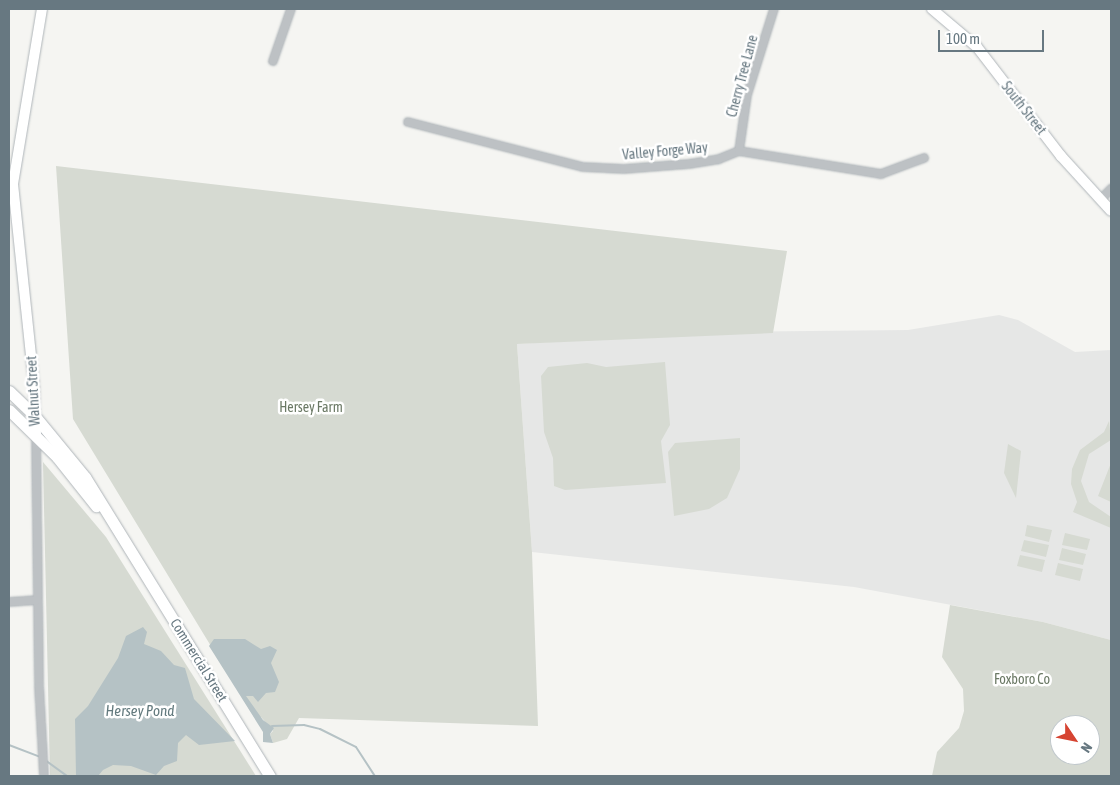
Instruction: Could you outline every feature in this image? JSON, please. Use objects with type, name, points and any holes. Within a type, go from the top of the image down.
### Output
[{"type":"main road","name":"Commercial Street","points":[[9,391],[34,415],[85,477],[270,776]]},
{"type":"main road","name":"Commercial Street","points":[[9,410],[36,434],[127,544]]},
{"type":"street","name":"Walnut Street","points":[[42,9],[13,184],[34,384],[38,600],[44,776]]},
{"type":"street","points":[[273,61],[291,9]]},
{"type":"street","name":"Cherry Tree Lane","points":[[739,151],[747,95],[774,9]]},
{"type":"street","name":"South Street","points":[[932,9],[977,47],[1061,156],[1111,211]]},
{"type":"street","name":"Valley Forge Way","points":[[408,122],[583,167],[624,169],[689,164],[719,159],[739,151],[882,174],[924,158]]},
{"type":"street","points":[[1100,200],[1111,190]]},
{"type":"street","points":[[9,602],[38,600]]},
{"type":"shaded area","points":[[999,315],[1018,320],[1075,352],[1111,350],[1111,640],[1043,622],[854,587],[532,552],[517,344],[719,332],[908,330]]},
{"type":"green space","name":"Hersey Farm","points":[[56,166],[787,251],[773,333],[517,344],[532,552],[538,726],[299,718],[287,739],[273,743],[270,734],[273,731],[261,717],[254,717],[73,419]]},
{"type":"green space","points":[[665,362],[670,425],[661,441],[666,483],[565,490],[554,486],[553,458],[544,432],[541,376],[548,367],[587,363],[606,367]]},
{"type":"green space","points":[[1109,421],[1111,440],[1089,454],[1081,481],[1089,502],[1111,517],[1111,528],[1073,512],[1077,502],[1071,484],[1072,469],[1080,450],[1104,432]]},
{"type":"green space","points":[[740,438],[740,469],[727,498],[709,509],[674,516],[668,452],[675,443]]},
{"type":"green space","points":[[1008,444],[1021,451],[1016,498],[1004,473]]},
{"type":"green space","points":[[43,462],[106,537],[256,776],[50,776]]},
{"type":"green space","points":[[1111,463],[1111,502],[1098,496]]},
{"type":"green space","points":[[1027,525],[1052,530],[1049,542],[1025,536]]},
{"type":"green space","points":[[1065,533],[1090,539],[1087,550],[1062,545]]},
{"type":"green space","points":[[1024,540],[1049,545],[1046,557],[1021,551]]},
{"type":"green space","points":[[1062,548],[1086,554],[1083,565],[1059,560]]},
{"type":"green space","points":[[1020,555],[1045,560],[1042,572],[1017,566]]},
{"type":"green space","points":[[1058,563],[1083,569],[1080,581],[1055,575]]},
{"type":"green space","name":"Foxboro Co","points":[[950,605],[1043,622],[1111,640],[1111,776],[932,776],[937,752],[959,728],[964,711],[963,689],[942,657]]},
{"type":"water","name":"Hersey Pond","points":[[143,627],[147,632],[144,644],[161,651],[174,665],[185,668],[194,699],[235,741],[199,745],[186,735],[178,743],[177,761],[164,766],[156,775],[131,766],[113,765],[103,770],[98,776],[76,776],[75,719],[88,706],[118,658],[126,636]]},
{"type":"water","points":[[214,639],[245,639],[261,649],[270,646],[277,650],[271,663],[279,682],[275,692],[266,693],[258,702],[253,696],[246,696],[263,720],[274,728],[270,734],[273,743],[263,742],[263,732],[209,646]]},
{"type":"waterway","points":[[272,726],[304,725],[320,729],[356,747],[375,776]]},
{"type":"waterway","points":[[9,745],[41,757]]},
{"type":"waterway","points":[[45,760],[67,776]]}]
